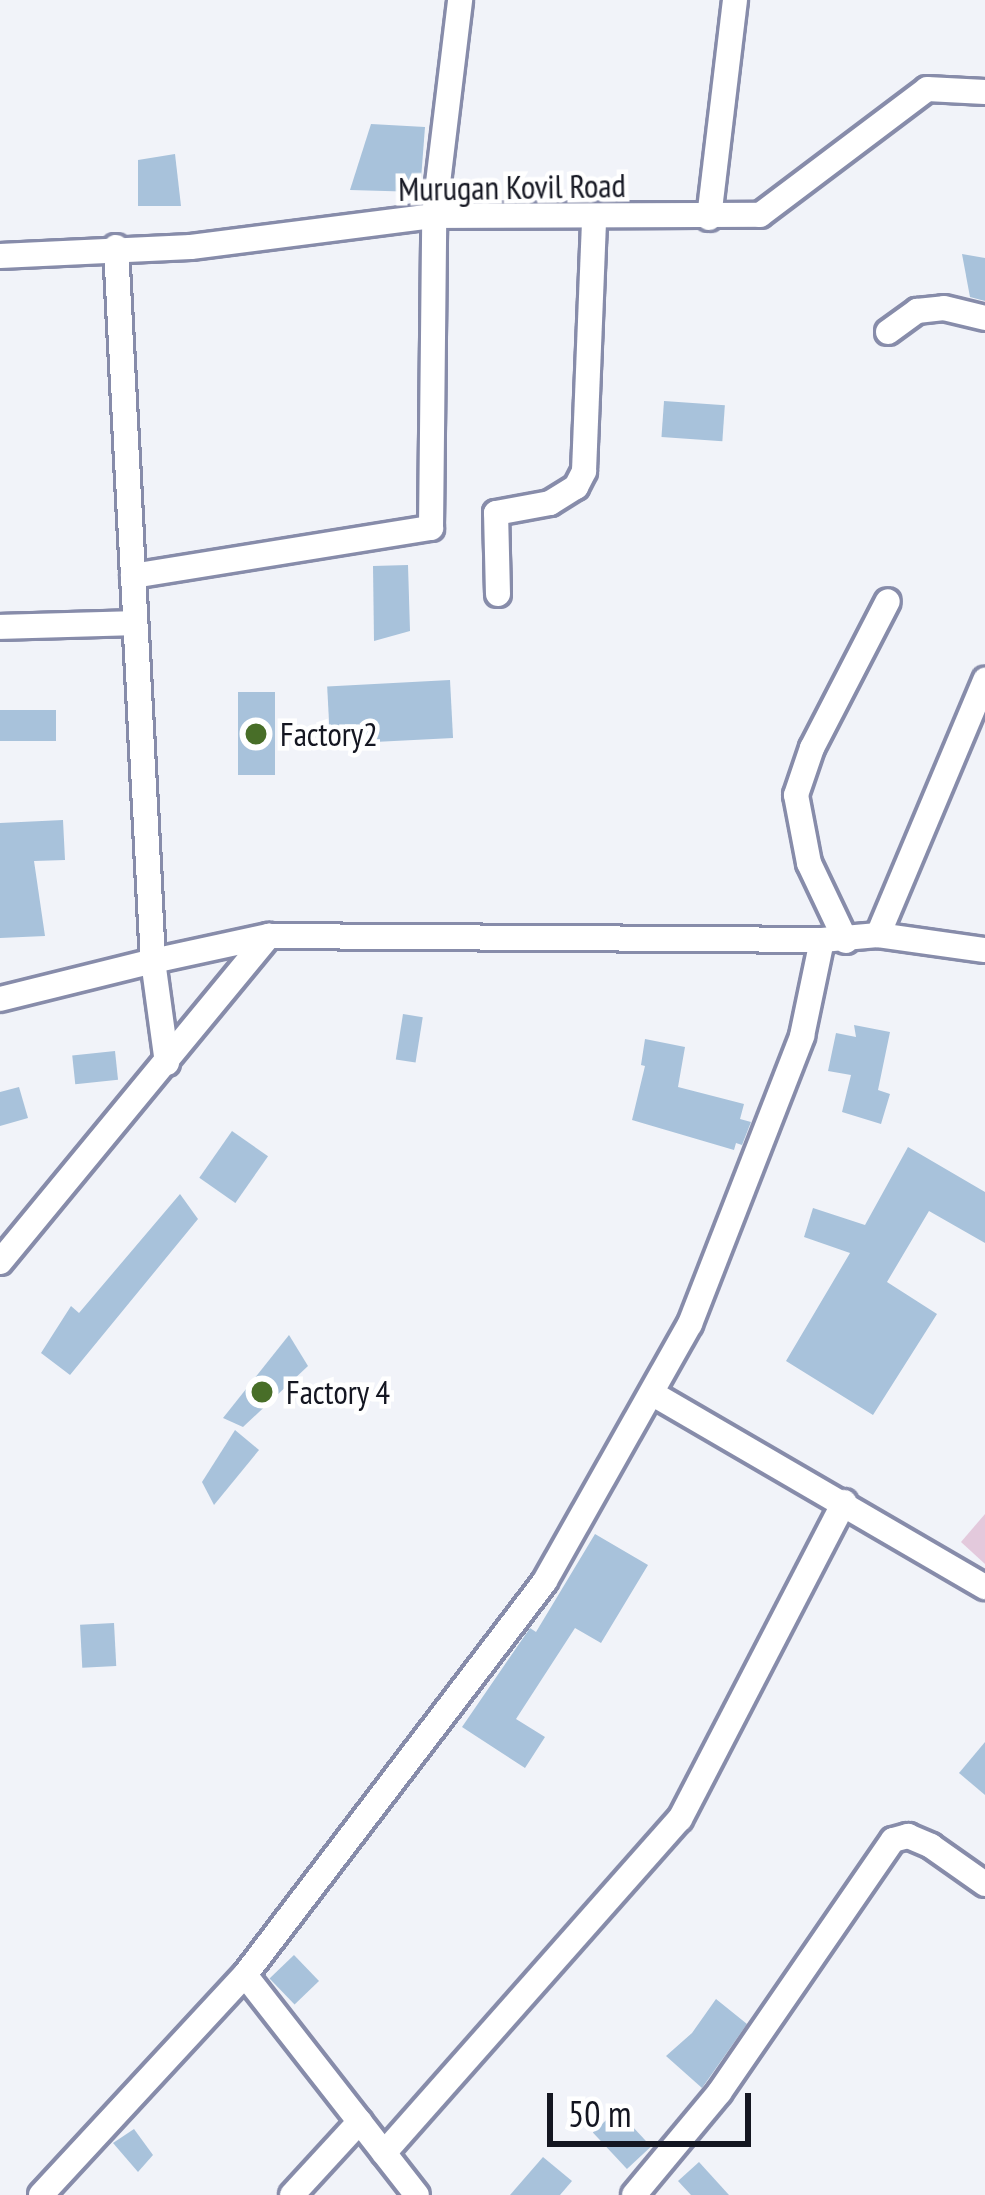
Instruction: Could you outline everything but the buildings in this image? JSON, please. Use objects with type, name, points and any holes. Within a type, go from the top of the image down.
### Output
[{"type":"street","points":[[133,576],[431,528],[434,216],[460,0]]},
{"type":"street","points":[[709,218],[735,0]]},
{"type":"street","name":"Murugan Kovil Road","points":[[0,256],[191,247],[434,216],[760,215],[927,88],[985,92]]},
{"type":"street","points":[[498,594],[496,514],[550,503],[576,487],[584,471],[594,218]]},
{"type":"street","points":[[116,247],[153,961],[167,1063]]},
{"type":"street","points":[[888,332],[917,311],[944,308],[985,318]]},
{"type":"street","points":[[41,2195],[245,1975],[544,1581],[653,1394],[690,1324],[773,1114],[834,940],[809,863],[796,795],[812,748],[888,601]]},
{"type":"street","points":[[0,627],[135,623]]},
{"type":"street","points":[[878,934],[985,680]]},
{"type":"street","points":[[0,999],[269,936],[834,940],[878,934],[985,950]]},
{"type":"street","points":[[0,1262],[269,936]]},
{"type":"street","points":[[653,1394],[985,1587]]},
{"type":"street","points":[[384,2153],[680,1819],[844,1502]]},
{"type":"street","points":[[634,2195],[719,2093],[892,1840],[908,1836],[931,1846],[985,1884]]},
{"type":"street","points":[[245,1975],[417,2195]]},
{"type":"street","points":[[292,2195],[360,2122]]},
{"type":"shaded area","points":[[985,1514],[985,1564],[961,1542]]},
{"type":"place","name":"Factory2","points":[[256,734]]},
{"type":"place","name":"Factory 4","points":[[262,1392]]}]
